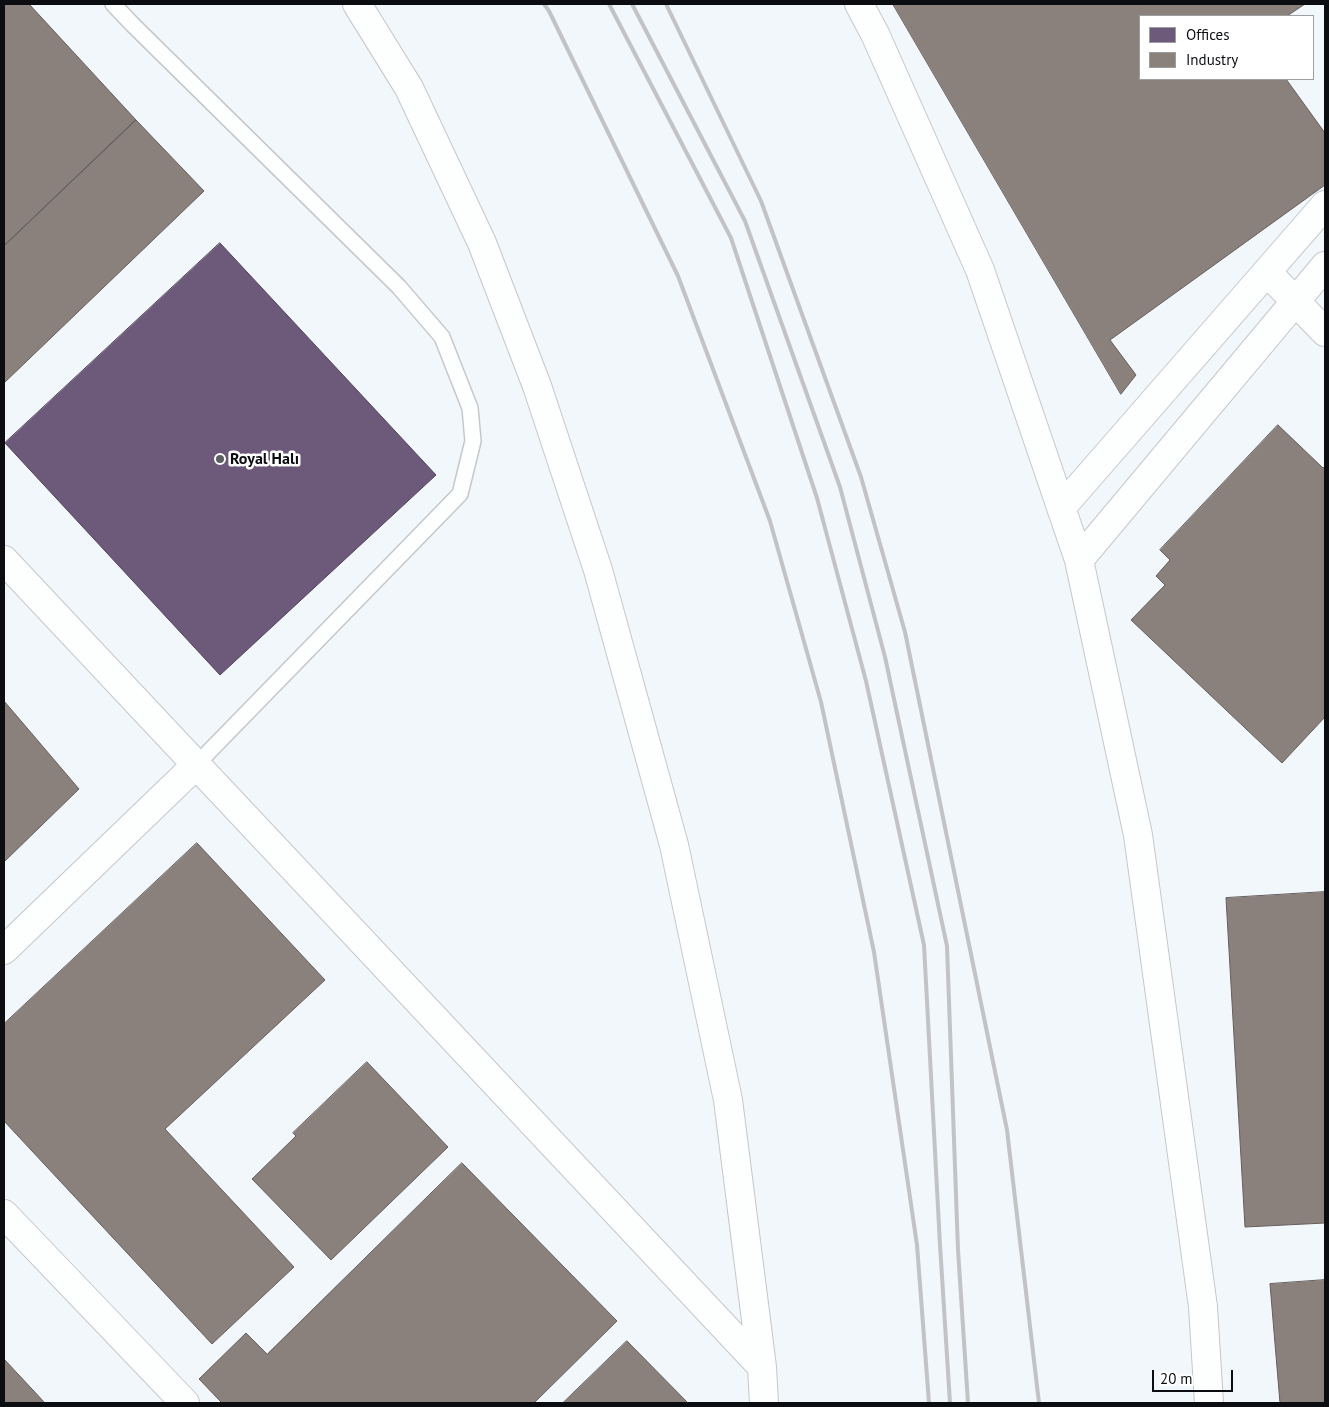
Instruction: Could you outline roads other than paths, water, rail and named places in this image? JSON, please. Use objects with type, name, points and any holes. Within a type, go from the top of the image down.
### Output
[{"type":"street","points":[[357,4],[409,88],[482,243],[537,386],[598,570],[674,845],[728,1100],[762,1367],[764,1403]]},
{"type":"street","points":[[859,4],[875,34],[980,270],[1079,560],[1138,835],[1203,1307],[1209,1403]]},
{"type":"street","points":[[1061,508],[1325,205]]},
{"type":"street","points":[[1079,560],[1325,266]]},
{"type":"street","points":[[1267,272],[1325,332]]},
{"type":"street","points":[[4,560],[762,1367]]},
{"type":"street","points":[[4,950],[196,765]]},
{"type":"street","points":[[4,1214],[184,1403]]},
{"type":"lane","points":[[113,4],[399,287],[442,337],[470,408],[473,441],[460,494],[196,765]]},
{"type":"railway","points":[[544,4],[678,276],[770,521],[821,702],[874,952],[917,1245],[929,1403]]},
{"type":"railway","points":[[609,4],[731,238],[817,498],[866,681],[924,945],[950,1403]]},
{"type":"railway","points":[[632,4],[745,221],[840,487],[885,657],[947,946],[958,1250],[968,1403]]},
{"type":"railway","points":[[666,4],[761,201],[861,477],[905,632],[1007,1130],[1039,1403]]},
{"type":"place","name":"Royal Halı","points":[[220,459]]}]
